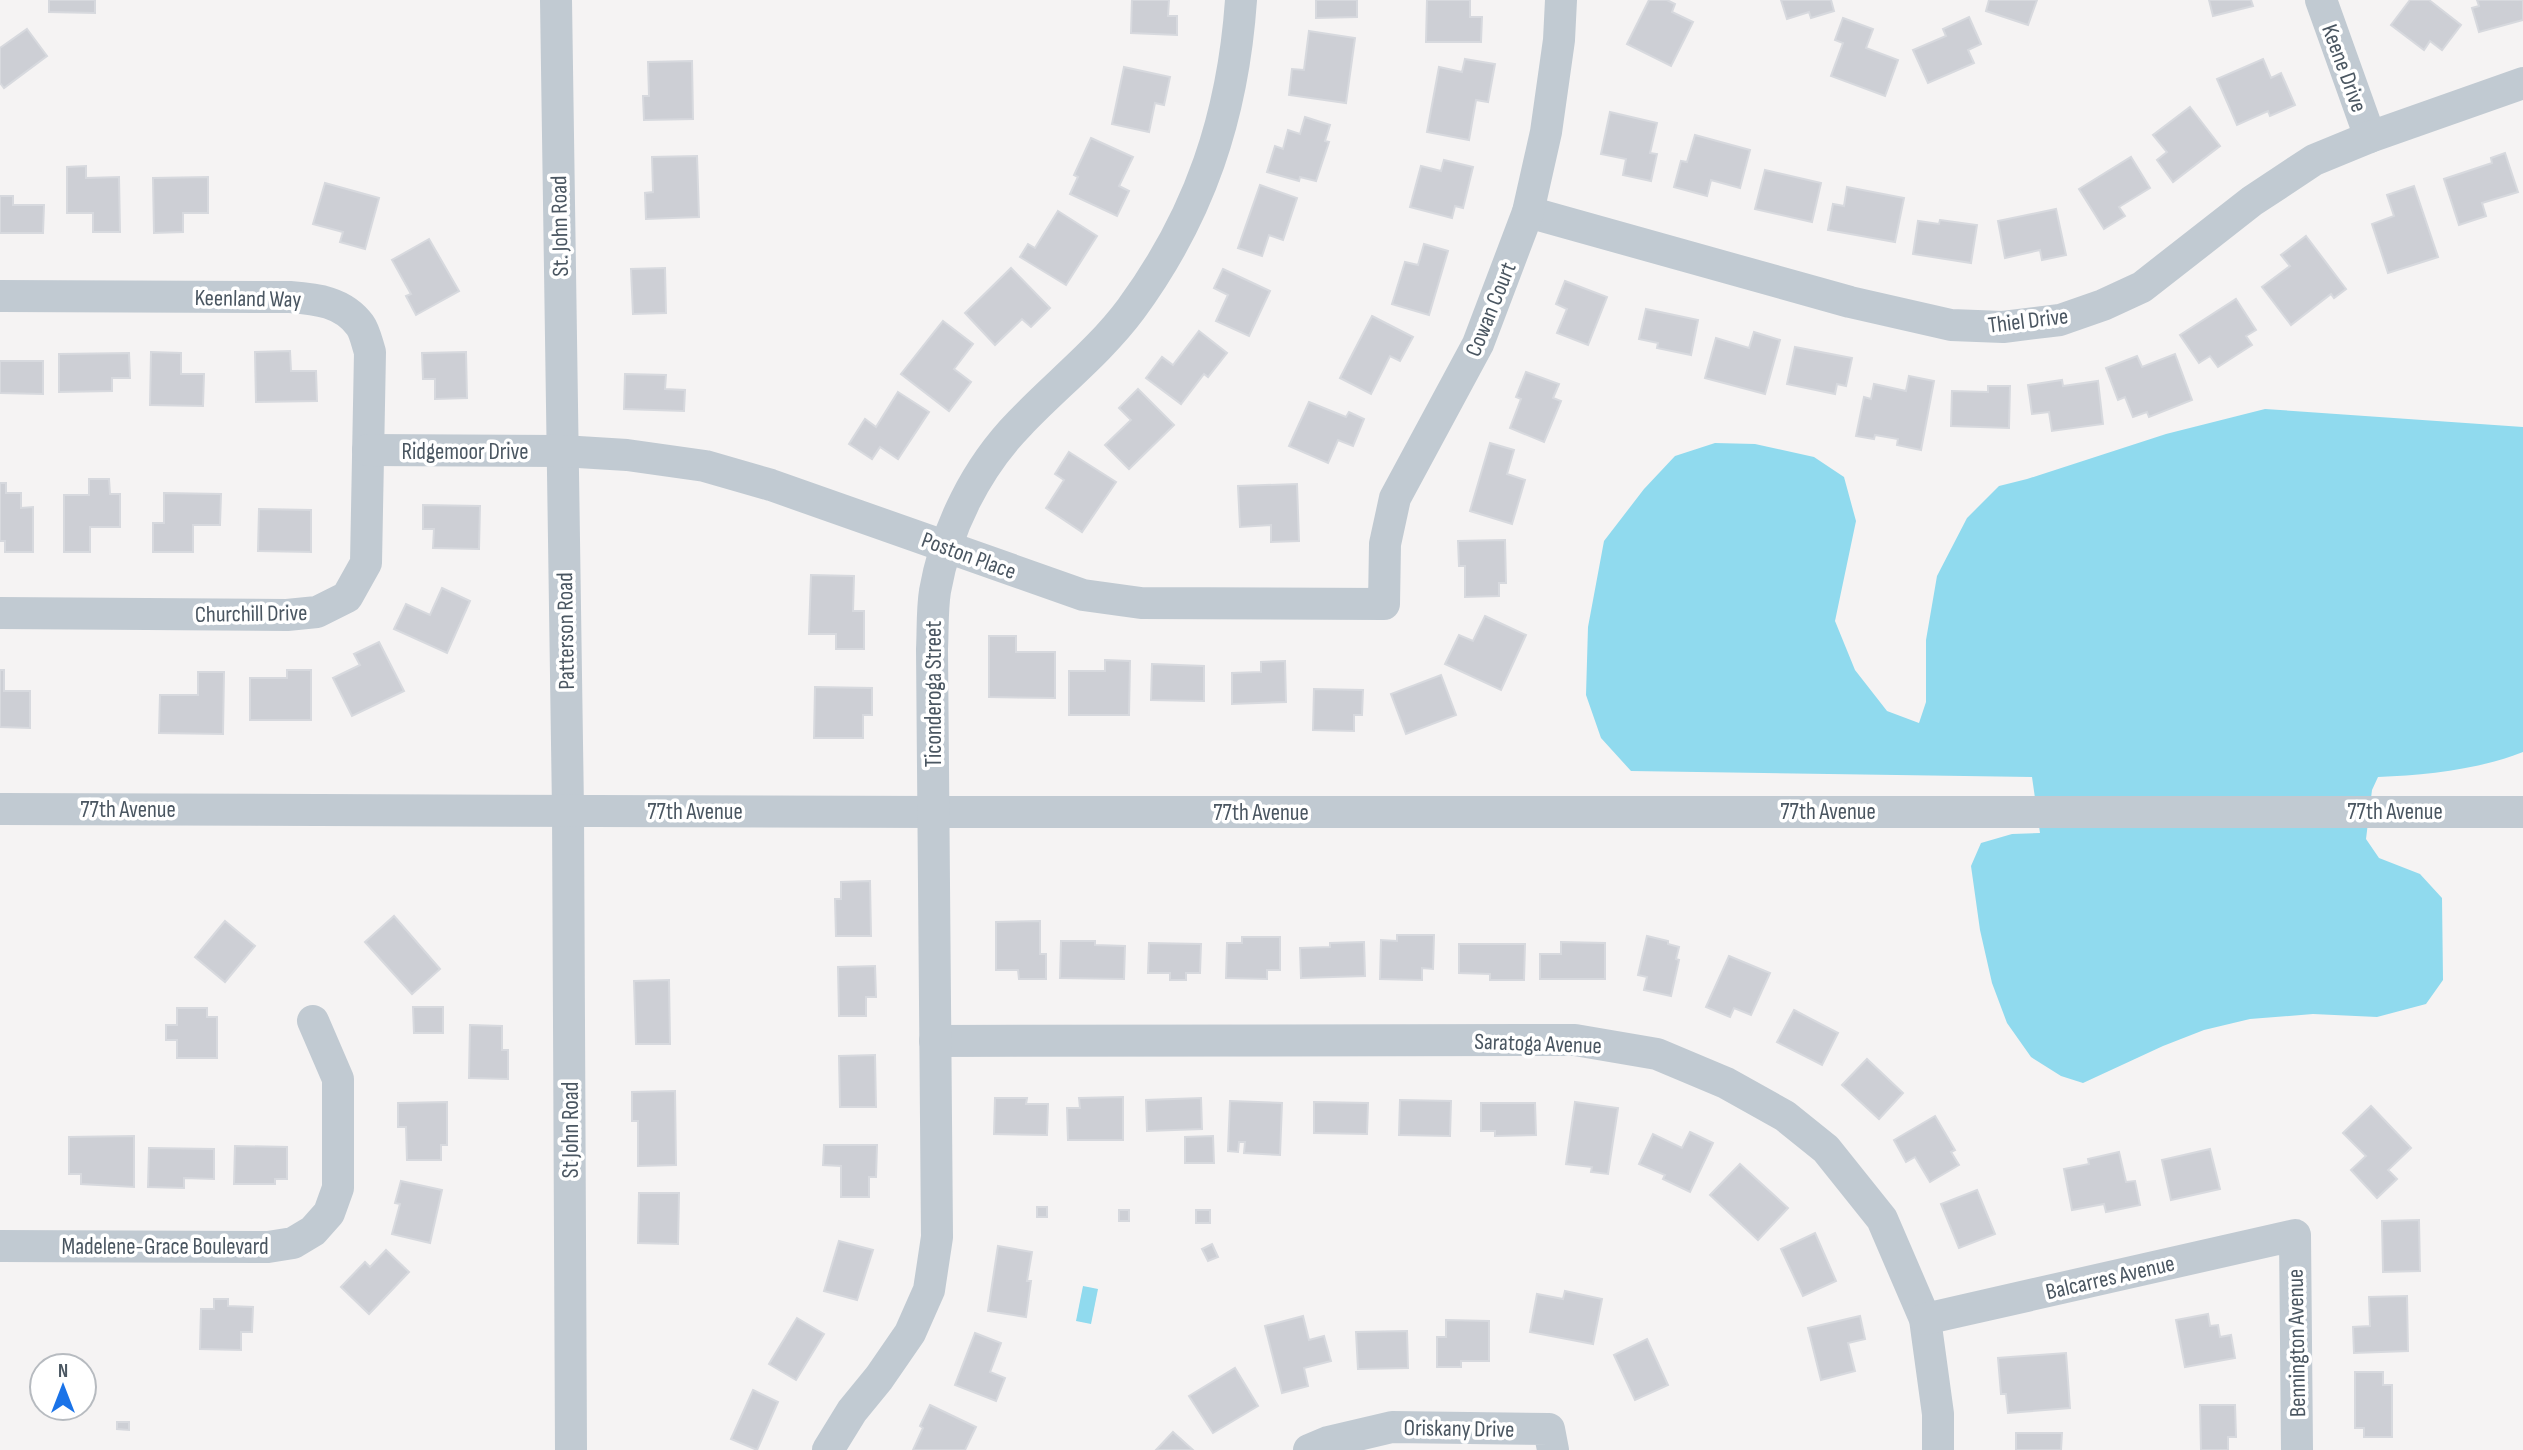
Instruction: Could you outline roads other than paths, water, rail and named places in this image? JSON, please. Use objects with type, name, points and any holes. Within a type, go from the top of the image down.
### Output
[{"type":"street","name":"St. John Road","points":[[556,0],[562,451]]},
{"type":"street","name":"Ticonderoga Street","points":[[828,1450],[852,1411],[910,1334],[929,1290],[937,1237],[932,649],[935,592],[946,547],[964,503],[990,459],[1018,424],[1093,353],[1123,318],[1165,256],[1203,185],[1225,118],[1238,41],[1241,0]]},
{"type":"street","name":"Cowan Court","points":[[1384,604],[1385,544],[1395,498],[1478,344],[1528,212],[1546,132],[1559,40],[1561,0]]},
{"type":"street","name":"Keene Drive","points":[[2321,0],[2370,137]]},
{"type":"street","name":"Thiel Drive","points":[[1528,212],[1850,302],[1951,326],[2003,327],[2060,320],[2142,287],[2252,201],[2314,160],[2370,137],[2523,83]]},
{"type":"street","name":"Keenland Way","points":[[0,296],[290,297],[320,300],[342,309],[362,327],[370,352],[368,450]]},
{"type":"street","name":"Ridgemoor Drive","points":[[368,450],[562,451]]},
{"type":"street","name":"Churchill Drive","points":[[0,613],[287,615],[317,612],[347,597],[366,563],[368,450]]},
{"type":"street","name":"Poston Place","points":[[562,451],[627,455],[705,466],[771,485],[1083,595],[1141,603],[1384,604]]},
{"type":"street","name":"Patterson Road","points":[[562,451],[568,810]]},
{"type":"street","name":"77th Avenue","points":[[0,809],[2523,812]]},
{"type":"street","name":"St John Road","points":[[568,810],[571,1450]]},
{"type":"street","name":"Madelene-Grace Boulevard","points":[[0,1246],[268,1247],[293,1243],[313,1231],[329,1213],[338,1188],[340,1153],[338,1079],[313,1021]]},
{"type":"street","name":"Saratoga Avenue","points":[[935,1041],[1575,1040],[1657,1054],[1726,1083],[1785,1116],[1826,1149],[1882,1219],[1925,1319],[1938,1414],[1938,1450]]},
{"type":"street","name":"Balcarres Avenue","points":[[1925,1319],[2295,1235]]},
{"type":"street","name":"Bennington Avenue","points":[[2295,1235],[2297,1450]]},
{"type":"street","name":"Oriskany Drive","points":[[1309,1450],[1328,1442],[1392,1427],[1549,1429],[1553,1450]]},
{"type":"water","points":[[2265,409],[2523,427],[2523,752],[2488,763],[2451,770],[2378,777],[2372,790],[2366,839],[2379,858],[2420,874],[2442,898],[2443,980],[2426,1004],[2377,1017],[2313,1014],[2250,1019],[2204,1030],[2083,1083],[2061,1076],[2031,1057],[2007,1023],[1992,983],[1980,930],[1971,866],[1981,843],[2012,834],[2040,833],[2032,777],[1631,771],[1601,738],[1586,695],[1588,627],[1604,541],[1644,489],[1675,456],[1715,443],[1755,444],[1814,457],[1844,477],[1856,521],[1835,621],[1855,670],[1887,711],[1919,723],[1926,702],[1926,640],[1937,576],[1967,518],[1999,486],[2166,434]]},
{"type":"water","points":[[1083,1286],[1098,1289],[1091,1324],[1076,1321]]}]
